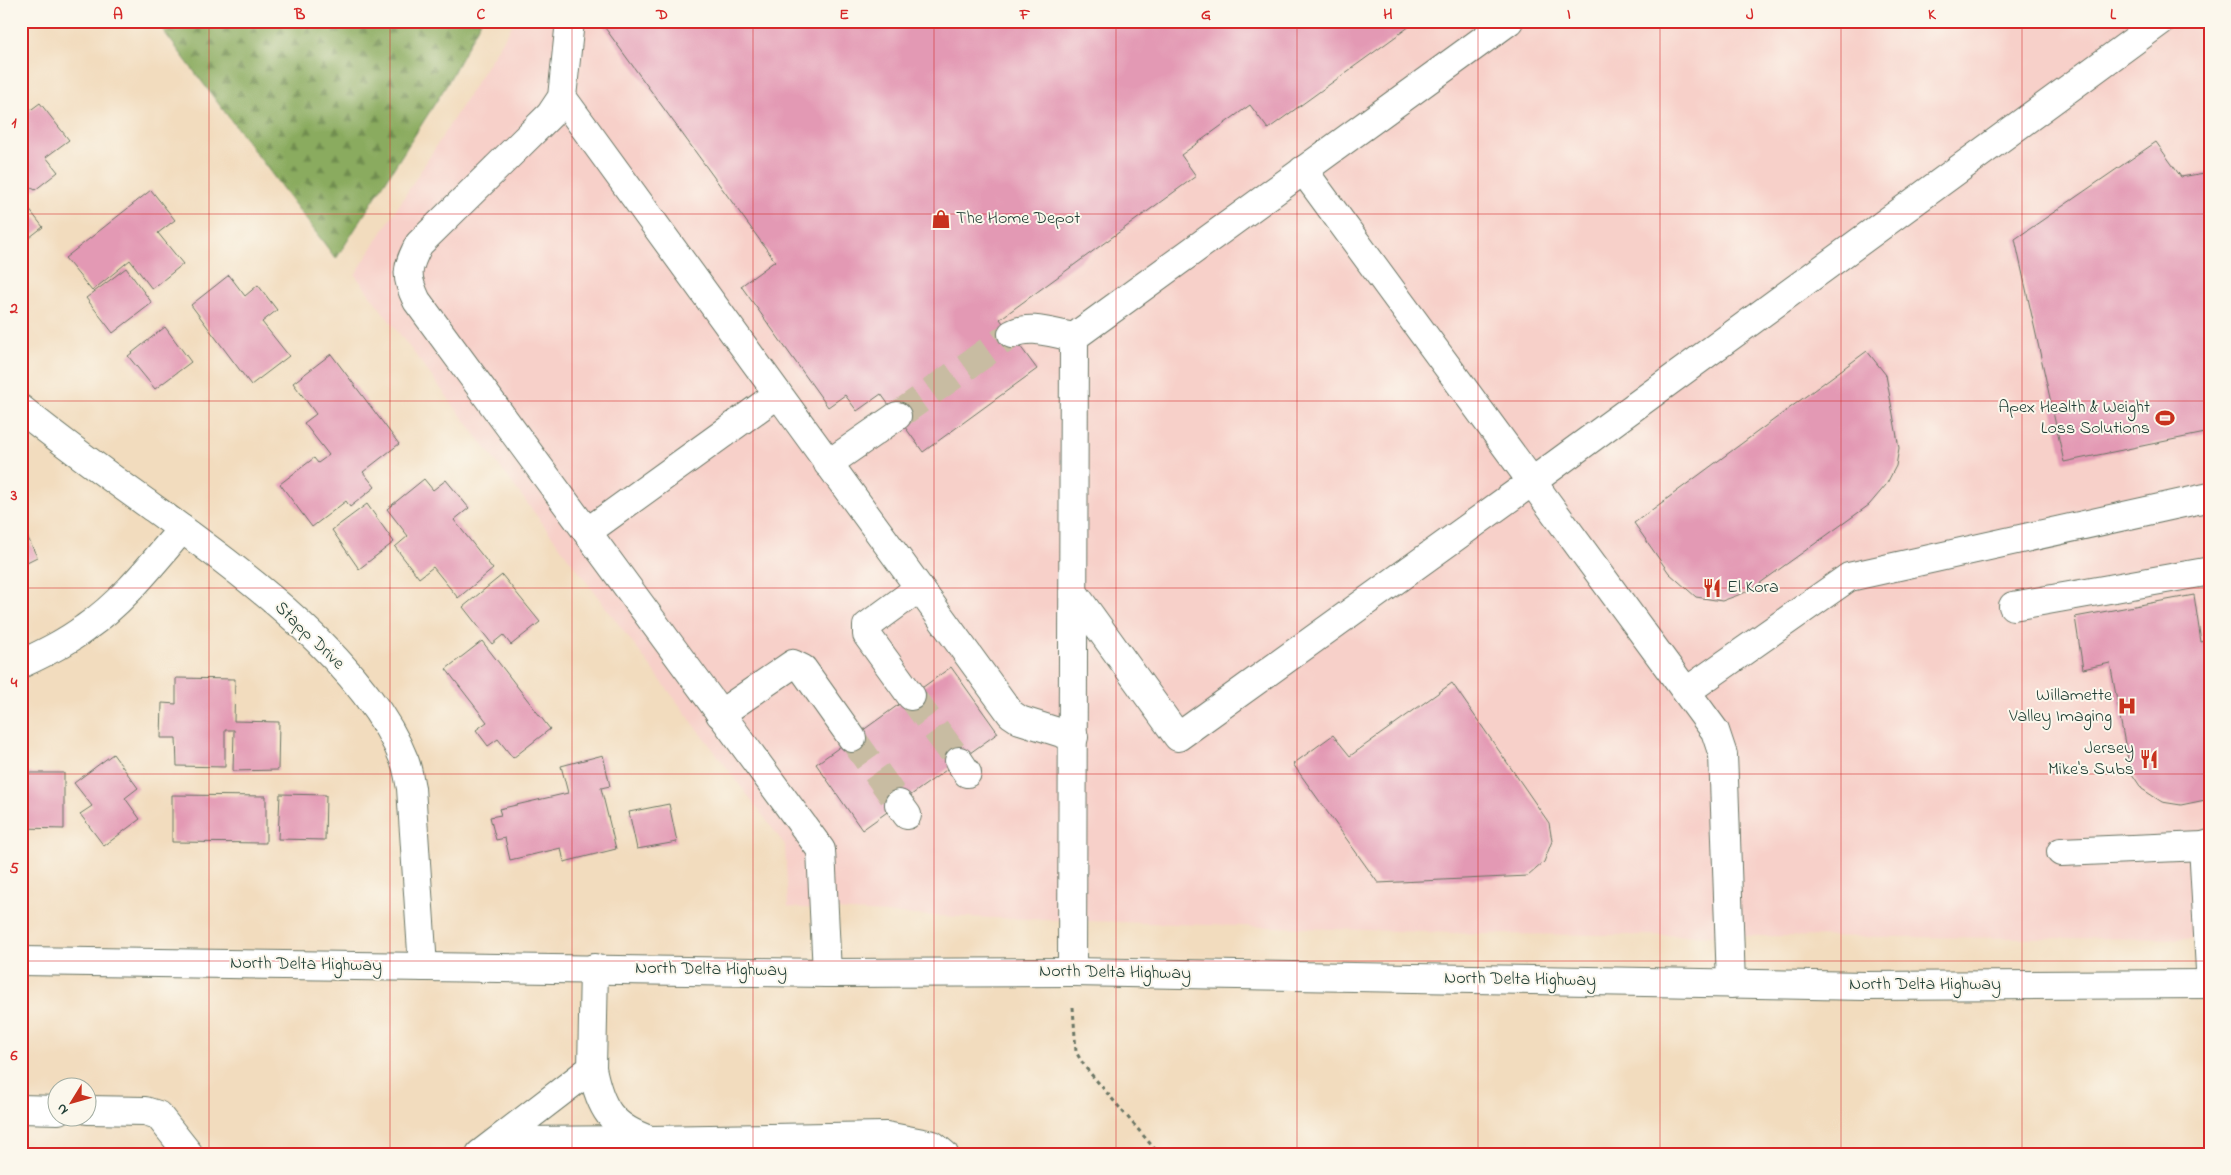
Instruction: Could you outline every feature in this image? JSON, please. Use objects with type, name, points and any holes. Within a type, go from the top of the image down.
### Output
[{"type":"street","points":[[570,21],[562,97],[550,115],[419,244],[409,262],[409,283],[417,301],[820,850],[827,973]]},
{"type":"street","points":[[1012,334],[1023,329],[1074,337],[1509,21]]},
{"type":"street","points":[[1074,593],[1178,737],[1533,481],[2161,21]]},
{"type":"street","points":[[562,97],[1011,714],[1020,720],[1074,737]]},
{"type":"street","points":[[1304,170],[1715,731],[1722,754],[1731,984]]},
{"type":"street","points":[[1072,972],[1074,337]]},
{"type":"street","points":[[587,532],[778,394]]},
{"type":"street","name":"Stapp Drive","points":[[21,409],[64,444],[241,573],[291,616],[333,657],[366,695],[391,734],[405,763],[411,788],[423,967]]},
{"type":"street","points":[[828,464],[897,416]]},
{"type":"street","points":[[1687,691],[1849,577],[2210,496]]},
{"type":"street","points":[[21,664],[54,649],[93,622],[139,579],[182,529]]},
{"type":"street","points":[[2013,606],[2205,572],[2210,574]]},
{"type":"street","points":[[911,696],[867,635],[866,630],[867,626],[919,588]]},
{"type":"street","points":[[720,714],[793,664],[798,665],[852,738]]},
{"type":"street","points":[[2061,852],[2207,845],[2210,970]]},
{"type":"street","name":"North Delta Highway","points":[[21,960],[827,973],[1072,972],[1865,986],[2210,984]]},
{"type":"street","points":[[594,968],[592,1068],[598,1094],[605,1110],[616,1122],[632,1134],[650,1140]]},
{"type":"street","points":[[485,1150],[592,1068]]},
{"type":"street","points":[[21,1109],[48,1110]]},
{"type":"street","points":[[98,1110],[145,1111],[158,1114],[189,1154]]},
{"type":"street","points":[[485,1150],[516,1141],[886,1136],[933,1145],[944,1154]]},
{"type":"path","points":[[1072,972],[1076,1052],[1085,1067],[1159,1154]]},
{"type":"shaded area","points":[[515,21],[2210,21],[2210,939],[1485,934],[933,916],[788,907],[785,845],[355,275]]},
{"type":"green space","points":[[156,21],[481,21],[446,86],[336,259]]},
{"type":"building","name":"The Home Depot","points":[[600,21],[1417,21],[1268,129],[1250,105],[1181,155],[1196,176],[1000,319],[1037,369],[923,452],[881,394],[857,411],[845,395],[828,407],[741,286],[775,261]]},
{"type":"building","points":[[40,103],[69,140],[46,157],[58,172],[35,190],[29,186],[21,192],[21,117]]},
{"type":"building","points":[[2156,142],[2181,177],[2210,172],[2210,432],[2064,462],[2015,239]]},
{"type":"building","points":[[151,190],[175,220],[158,233],[183,264],[152,289],[130,260],[92,291],[65,258]]},
{"type":"building","points":[[21,199],[43,227],[21,244]]},
{"type":"building","points":[[126,268],[152,303],[113,333],[86,298]]},
{"type":"building","points":[[229,275],[245,296],[258,285],[277,310],[262,322],[289,356],[251,385],[191,305]]},
{"type":"building","points":[[165,327],[191,362],[155,389],[128,356]]},
{"type":"building","points":[[1867,351],[1886,375],[1899,448],[1896,466],[1886,485],[1869,505],[1749,591],[1722,601],[1696,597],[1669,573],[1634,523]]},
{"type":"building","points":[[331,354],[399,444],[363,472],[375,487],[350,507],[346,501],[312,527],[280,484],[314,458],[318,463],[329,455],[304,423],[316,414],[293,383]]},
{"type":"building","points":[[424,479],[433,490],[446,480],[469,508],[454,520],[493,569],[458,598],[433,567],[419,578],[395,547],[408,536],[387,509]]},
{"type":"building","points":[[367,504],[394,542],[359,569],[332,530]]},
{"type":"building","points":[[21,523],[37,557],[21,565]]},
{"type":"building","points":[[502,575],[540,622],[511,645],[503,635],[492,644],[463,607]]},
{"type":"building","points":[[2194,595],[2201,642],[2210,640],[2210,799],[2181,805],[2162,802],[2142,789],[2130,771],[2110,663],[2083,669],[2075,617]]},
{"type":"building","points":[[482,641],[550,729],[513,758],[498,739],[488,746],[476,730],[487,722],[446,669]]},
{"type":"building","points":[[951,667],[998,733],[862,830],[816,764]]},
{"type":"building","points":[[176,678],[235,679],[234,721],[279,722],[278,770],[233,771],[234,730],[225,730],[225,767],[177,766],[176,738],[161,738],[162,703],[176,704]]},
{"type":"building","points":[[1452,683],[1549,823],[1552,841],[1544,862],[1528,876],[1378,883],[1293,764],[1333,735],[1350,756]]},
{"type":"building","points":[[113,754],[138,788],[125,798],[140,819],[104,846],[80,814],[92,806],[74,783]]},
{"type":"building","points":[[603,755],[610,786],[601,788],[616,849],[564,862],[561,848],[510,860],[505,838],[496,840],[490,817],[501,815],[499,809],[568,793],[561,766]]},
{"type":"building","points":[[21,773],[64,773],[64,829],[21,828]]},
{"type":"building","points":[[280,794],[326,795],[325,840],[278,839]]},
{"type":"building","points":[[172,795],[266,796],[266,843],[172,842]]},
{"type":"building","points":[[669,804],[677,842],[637,849],[629,812]]},
{"type":"tunnel","points":[[897,416],[1012,334]]},
{"type":"tunnel","points":[[911,696],[959,761]]},
{"type":"tunnel","points":[[852,738],[899,804]]},
{"type":"place","name":"The Home Depot","points":[[941,219]]},
{"type":"place","name":"Apex Health & Weight Loss Solutions","points":[[2165,418]]},
{"type":"place","name":"El Kora","points":[[1712,588]]},
{"type":"place","name":"Willamette Valley Imaging","points":[[2127,706]]},
{"type":"place","name":"Jersey Mike's Subs","points":[[2149,759]]}]
